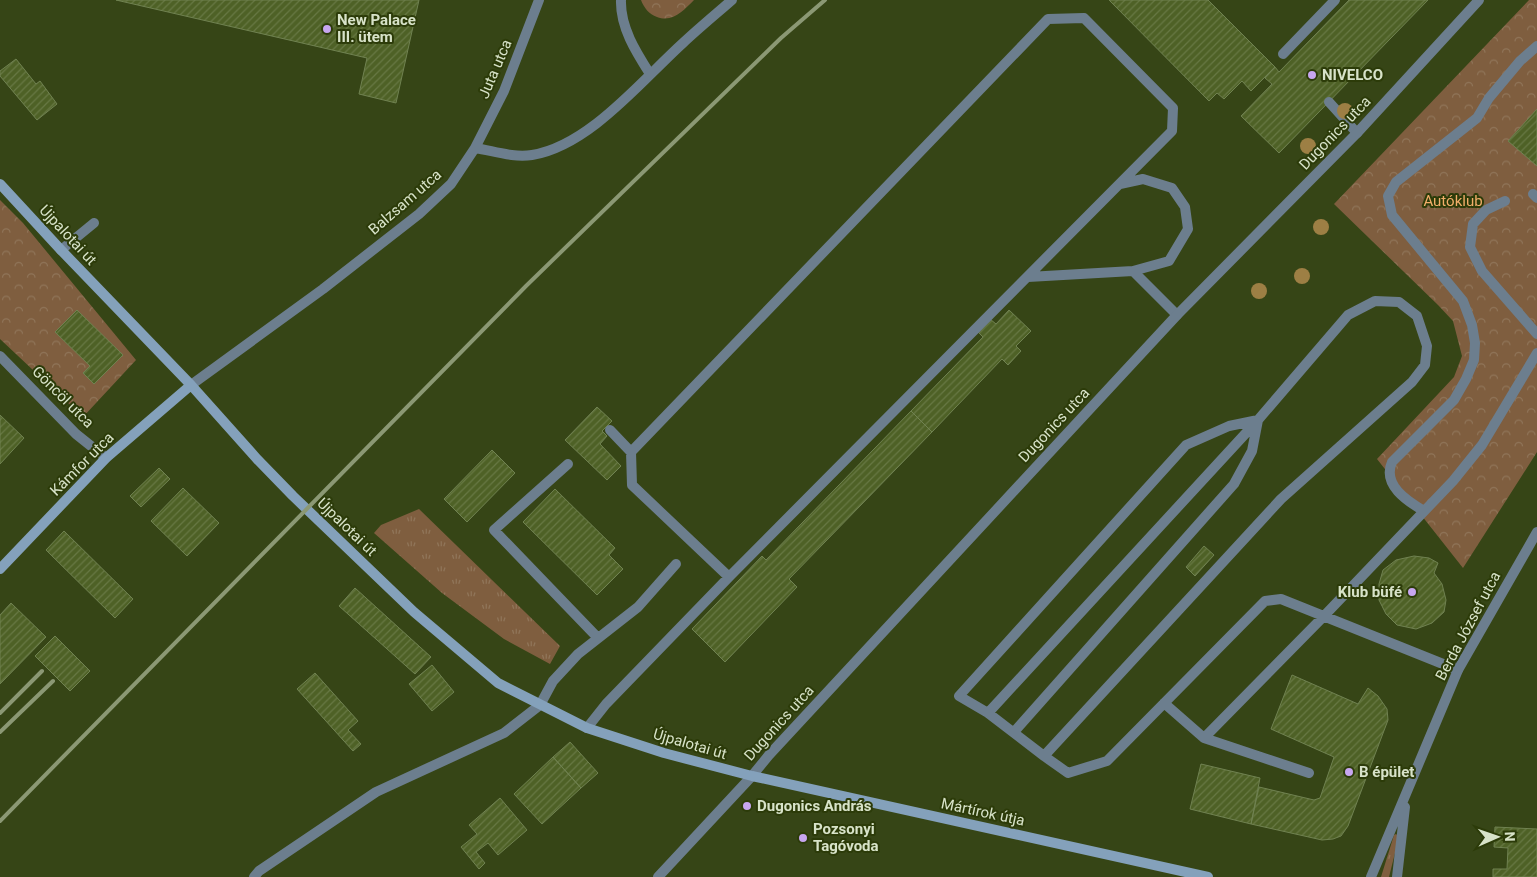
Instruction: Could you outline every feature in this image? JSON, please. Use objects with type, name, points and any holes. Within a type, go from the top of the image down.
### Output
[{"type":"street","name":"Juta utca","points":[[475,148],[504,91],[539,0]]},
{"type":"street","points":[[621,0],[625,26],[632,44],[650,74]]},
{"type":"street","points":[[475,148],[518,156],[533,155],[552,149],[595,126],[683,42],[732,0]]},
{"type":"street","points":[[1283,54],[1335,0]]},
{"type":"street","name":"Dugonics utca","points":[[658,877],[752,776],[775,748],[1177,315],[1357,133],[1479,0]]},
{"type":"street","points":[[587,728],[606,704],[729,577],[1172,131],[1174,108],[1084,18],[1048,19],[631,452]]},
{"type":"street","points":[[1424,511],[1406,501],[1390,479],[1388,471],[1392,462],[1454,400],[1474,360],[1475,343],[1472,325],[1464,301],[1392,215],[1388,196],[1396,182],[1477,118],[1489,98],[1520,61],[1537,46]]},
{"type":"street","points":[[1329,102],[1357,133]]},
{"type":"street","name":"Balzsam utca","points":[[191,385],[323,289],[419,214],[451,184],[475,148]]},
{"type":"street","points":[[1028,277],[1133,271],[1169,261],[1188,229],[1185,208],[1172,188],[1143,179],[1119,184]]},
{"type":"street","name":"Újpalotai út","points":[[0,184],[60,250],[191,385],[278,482],[414,612],[498,683],[587,728],[664,753],[752,776]]},
{"type":"street","points":[[1505,202],[1486,210],[1473,224],[1470,247],[1482,272],[1537,334]]},
{"type":"street","points":[[60,250],[94,223]]},
{"type":"street","points":[[1133,271],[1177,315]]},
{"type":"street","points":[[988,713],[1258,420],[1348,315],[1375,301],[1399,302],[1417,316],[1427,346],[1424,365],[1412,382],[1281,499],[1044,756]]},
{"type":"street","points":[[1204,738],[1453,481],[1482,444],[1537,353]]},
{"type":"street","name":"Göncöl utca","points":[[0,356],[76,434],[106,458]]},
{"type":"street","name":"Kámfor utca","points":[[0,570],[106,458],[191,385]]},
{"type":"street","points":[[1258,420],[1229,426],[1186,444],[959,696],[988,713],[1068,773],[1107,761],[1265,601],[1281,598],[1458,670]]},
{"type":"street","points":[[1014,732],[1234,484],[1252,451],[1258,420]]},
{"type":"street","points":[[610,430],[631,452],[632,486],[729,577]]},
{"type":"street","points":[[568,464],[494,530],[598,638]]},
{"type":"street","name":"Berda József utca","points":[[1371,877],[1458,670],[1537,532]]},
{"type":"street","points":[[254,877],[259,871],[376,792],[504,733],[540,705],[553,681],[578,654],[638,607],[676,564]]},
{"type":"street","points":[[1164,703],[1204,738],[1309,773]]},
{"type":"street","name":"Mártírok útja","points":[[752,776],[1208,877]]},
{"type":"street","name":"Berda József utca","points":[[1397,877],[1407,793]]},
{"type":"green space","points":[[641,0],[694,0],[673,17],[663,18],[654,16],[649,12]]},
{"type":"green space","name":"Autóklub","points":[[1529,0],[1537,0],[1537,452],[1463,568],[1377,459],[1454,377],[1462,356],[1453,321],[1334,204]]},
{"type":"green space","points":[[0,200],[23,223],[136,360],[83,417],[0,339]]},
{"type":"green space","points":[[419,509],[560,646],[550,664],[504,639],[442,593],[374,533],[381,525]]},
{"type":"green space","points":[[1396,834],[1399,837],[1389,877],[1381,877],[1394,835]]},
{"type":"building","name":"New Palace III. ütem","points":[[116,0],[419,0],[396,103],[359,94],[367,58]]},
{"type":"building","points":[[1109,0],[1208,0],[1275,67],[1251,91],[1242,81],[1224,99],[1217,93],[1209,101]]},
{"type":"building","name":"NIVELCO","points":[[1349,0],[1428,0],[1279,153],[1241,116],[1272,84],[1265,78],[1275,67],[1279,72]]},
{"type":"building","points":[[16,59],[36,84],[40,81],[57,104],[37,120],[0,76],[0,71]]},
{"type":"building","points":[[1537,109],[1537,166],[1508,141]]},
{"type":"building","points":[[77,310],[123,355],[94,384],[83,373],[90,366],[55,332]]},
{"type":"building","points":[[1009,310],[1031,331],[1016,346],[1021,351],[1008,365],[1002,359],[932,432],[911,411],[983,337],[978,332],[990,319],[996,324]]},
{"type":"building","points":[[597,407],[612,421],[602,431],[607,436],[600,444],[621,466],[607,480],[565,440]]},
{"type":"building","points":[[911,411],[932,432],[789,579],[797,587],[725,662],[692,629],[762,556],[766,560]]},
{"type":"building","points":[[0,415],[24,438],[0,464]]},
{"type":"building","points":[[492,450],[515,473],[467,522],[444,499]]},
{"type":"building","points":[[159,468],[170,479],[141,507],[130,496]]},
{"type":"building","points":[[183,488],[219,523],[187,556],[151,521]]},
{"type":"building","points":[[555,489],[615,548],[609,555],[623,569],[597,595],[523,522]]},
{"type":"building","points":[[64,531],[133,599],[115,618],[46,550]]},
{"type":"building","points":[[1204,546],[1214,555],[1195,576],[1186,567]]},
{"type":"building","name":"Klub büfé","points":[[1414,556],[1429,558],[1438,563],[1434,573],[1442,584],[1446,600],[1444,612],[1432,623],[1416,629],[1397,625],[1386,614],[1379,600],[1379,584],[1383,570],[1396,560]]},
{"type":"building","points":[[355,588],[431,657],[415,674],[339,606]]},
{"type":"building","points":[[11,603],[46,637],[0,684],[0,615]]},
{"type":"building","points":[[55,636],[90,671],[70,691],[35,656]]},
{"type":"building","points":[[432,665],[454,692],[432,711],[409,684]]},
{"type":"building","points":[[315,673],[358,721],[348,730],[361,744],[353,751],[297,689]]},
{"type":"building","name":"B épület","points":[[1292,675],[1358,704],[1368,688],[1378,696],[1387,709],[1388,720],[1348,826],[1341,836],[1333,839],[1322,840],[1251,824],[1259,787],[1314,800],[1320,798],[1334,757],[1271,729]]},
{"type":"building","points":[[570,742],[598,773],[581,788],[553,757]]},
{"type":"building","points":[[553,757],[581,788],[542,824],[514,794]]},
{"type":"building","points":[[1201,764],[1260,778],[1251,824],[1190,809]]},
{"type":"building","points":[[500,798],[527,830],[498,855],[488,843],[476,852],[485,863],[479,869],[461,847],[477,834],[469,825]]},
{"type":"building","points":[[1495,827],[1537,829],[1537,877],[1493,877],[1493,869],[1507,869],[1508,848],[1494,847]]},
{"type":"railway","points":[[0,821],[526,286],[781,38],[825,0]]},
{"type":"railway","points":[[0,713],[42,671]]},
{"type":"railway","points":[[0,732],[53,681]]},
{"type":"place","name":"New Palace III. ütem","points":[[327,29]]},
{"type":"place","name":"NIVELCO","points":[[1312,75]]},
{"type":"place","name":"Klub büfé","points":[[1412,592]]},
{"type":"place","name":"B épület","points":[[1349,772]]},
{"type":"place","name":"Dugonics András","points":[[747,806]]},
{"type":"place","name":"Pozsonyi Tagóvoda","points":[[803,838]]}]
